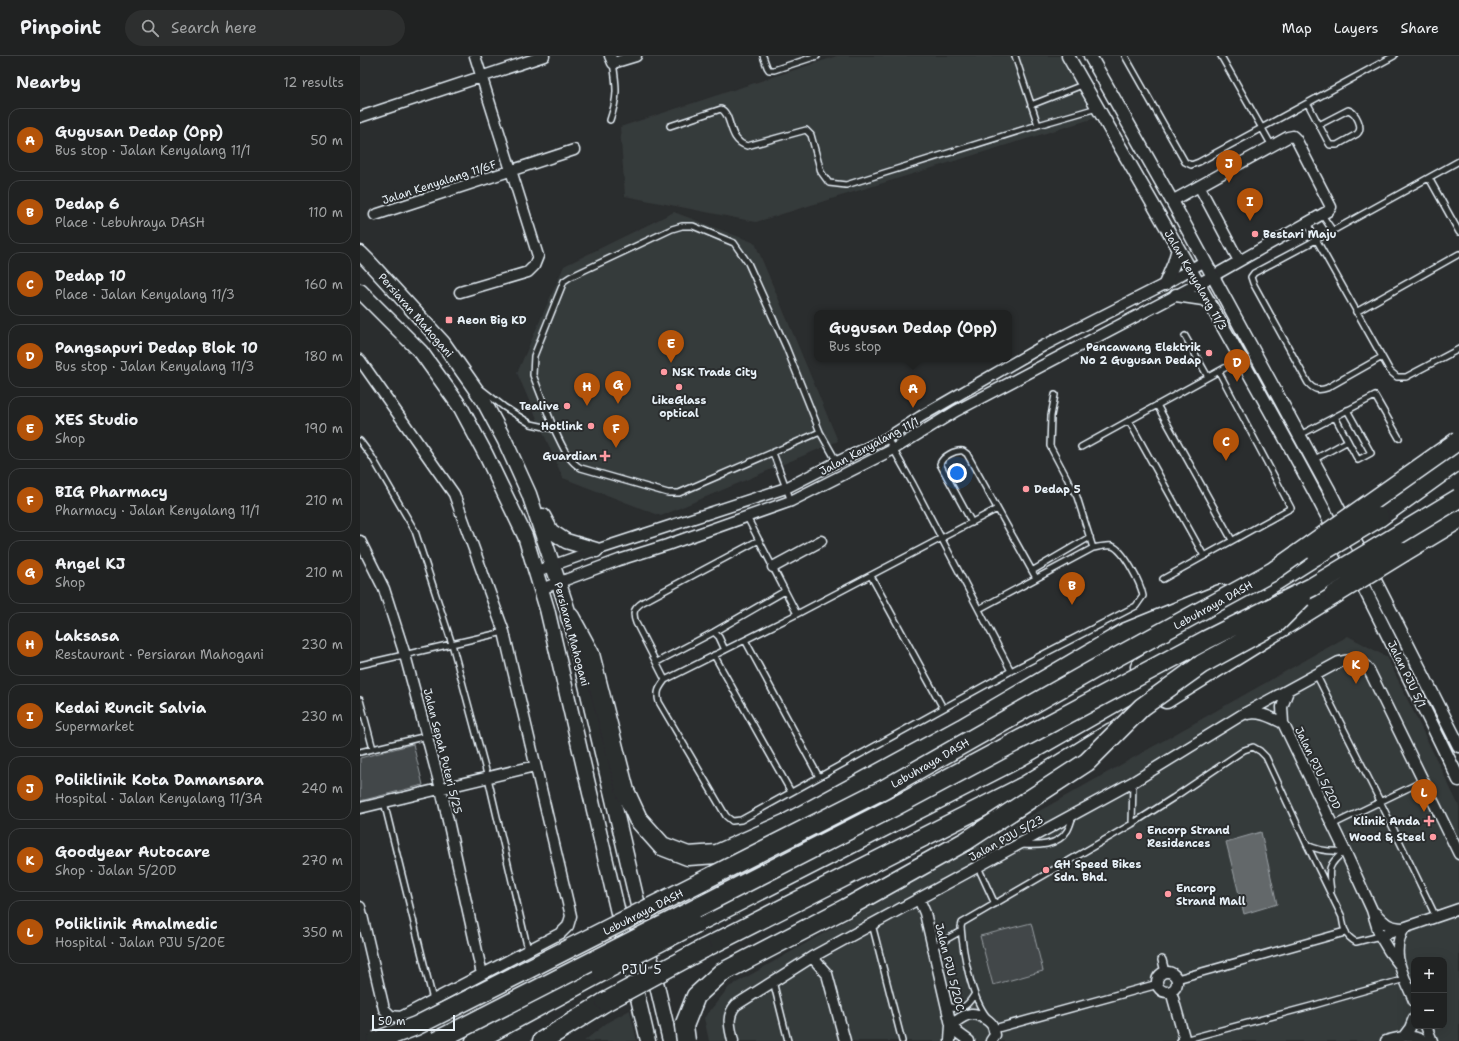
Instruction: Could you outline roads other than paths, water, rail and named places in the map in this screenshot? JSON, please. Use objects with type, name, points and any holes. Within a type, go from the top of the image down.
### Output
[{"type":"highway","name":"Lebuhraya DASH","points":[[376,1041],[416,1026],[884,789],[1093,670],[1272,572],[1459,440]]},
{"type":"highway","points":[[1011,762],[1026,743],[1046,726],[1317,555],[1380,517],[1459,460]]},
{"type":"highway","points":[[475,1041],[602,972],[1011,762],[1168,672],[1318,583],[1459,494]]},
{"type":"highway","name":"Lebuhraya DASH","points":[[436,1041],[894,807],[1206,640],[1318,583],[1459,498]]},
{"type":"highway","points":[[542,1041],[605,1002],[703,949],[1026,785],[1459,519]]},
{"type":"highway","points":[[1434,534],[1459,530]]},
{"type":"highway","points":[[570,617],[590,654],[625,791],[638,819],[662,846],[688,856],[717,854],[789,822],[956,732],[1126,632],[1272,572]]},
{"type":"highway","points":[[686,1041],[684,1026],[696,996],[721,972],[846,908],[966,841],[1087,762],[1142,707],[1202,664],[1277,623],[1318,583]]},
{"type":"main road","name":"Persiaran Mahogani","points":[[360,253],[443,343],[483,400],[505,441],[528,494],[570,617],[670,1041]]},
{"type":"main road","name":"Persiaran Mahogani","points":[[360,291],[421,352],[461,408],[485,453],[525,536],[548,609],[648,1041]]},
{"type":"main road","points":[[528,494],[551,531],[566,541],[596,550]]},
{"type":"street","points":[[460,292],[528,272],[534,266],[538,256],[475,56]]},
{"type":"street","points":[[360,117],[544,56]]},
{"type":"street","points":[[612,60],[636,56]]},
{"type":"street","name":"Jalan Kenyalang 11/3","points":[[1068,56],[1254,382],[1355,569]]},
{"type":"street","name":"Jalan Kenyalang 11/3","points":[[1090,56],[1205,261],[1367,563]]},
{"type":"street","points":[[1172,201],[1288,137],[1293,136],[1330,203],[1331,207],[1322,215]]},
{"type":"street","name":"Jalan Kenyalang 11/6F","points":[[375,215],[511,172],[574,150]]},
{"type":"street","points":[[1199,186],[1239,261]]},
{"type":"street","name":"Jalan Kenyalang 11/1","points":[[542,589],[619,560],[667,545],[791,501],[894,449],[956,411],[1213,276],[1322,215]]},
{"type":"street","points":[[1165,284],[1178,249]]},
{"type":"street","name":"Jalan Kenyalang 11/1","points":[[536,571],[786,488],[887,438],[920,417],[1043,346],[1165,284],[1205,261]]},
{"type":"street","points":[[1176,295],[1197,297],[1209,302]]},
{"type":"street","points":[[360,360],[454,494],[504,632],[571,916],[568,926],[561,933],[401,1017],[391,1016],[384,1009],[360,907]]},
{"type":"street","points":[[1254,382],[1266,375]]},
{"type":"street","name":"Jalan Sepah Puteri 5/25","points":[[360,541],[384,589],[405,655],[441,789],[482,974]]},
{"type":"street","points":[[773,568],[821,541]]},
{"type":"street","name":"Jalan PJU 5/1","points":[[1367,563],[1459,746]]},
{"type":"street","name":"Jalan PJU 5/1","points":[[1355,569],[1459,780]]},
{"type":"street","name":"Jalan PJU 5/23","points":[[733,1041],[729,1023],[731,1011],[736,1005],[773,981],[812,957],[1133,782],[1240,716],[1339,662],[1349,660],[1358,661],[1364,664],[1377,683],[1424,780]]},
{"type":"street","name":"Jalan PJU 5/20D","points":[[1288,691],[1282,707],[1283,723],[1372,910],[1380,936],[1399,964]]},
{"type":"street","name":"Jalan PJU 5/20D","points":[[1240,716],[1252,713],[1262,714],[1283,723]]},
{"type":"street","points":[[360,808],[535,766]]},
{"type":"street","points":[[1424,780],[1459,854]]},
{"type":"street","name":"Jalan PJU 5/20C","points":[[919,899],[925,913],[947,1006],[951,1025],[950,1041]]},
{"type":"street","points":[[1446,914],[1459,902]]},
{"type":"street","points":[[1380,936],[1459,909]]},
{"type":"street","name":"Jalan PJU 5/20D","points":[[1372,910],[1385,924],[1404,928],[1397,950],[1399,964],[1411,994]]},
{"type":"street","points":[[1446,914],[1459,916]]},
{"type":"street","points":[[1177,979],[1345,932]]},
{"type":"street","points":[[812,957],[827,974],[844,1041]]},
{"type":"street","points":[[1162,960],[1165,972]]},
{"type":"street","points":[[1165,972],[1174,974],[1177,979],[1176,988],[1170,991],[1164,991],[1158,984],[1160,976],[1165,972]]},
{"type":"street","points":[[992,1026],[1158,984]]},
{"type":"street","points":[[1170,991],[1183,1041]]},
{"type":"street","points":[[969,1041],[951,1025],[963,1016],[975,1014],[992,1026],[995,1035],[991,1041]]},
{"type":"street","points":[[1404,1036],[1411,1026]]},
{"type":"street","points":[[1427,1029],[1432,1041]]},
{"type":"street","points":[[1386,1041],[1404,1036],[1415,1036],[1424,1041]]},
{"type":"lane","points":[[763,56],[769,70],[774,70],[818,56]]},
{"type":"lane","points":[[1015,56],[1038,125]]},
{"type":"lane","points":[[1125,56],[1185,162],[1191,165],[1196,164],[1308,104],[1394,56]]},
{"type":"lane","points":[[1221,56],[1272,146]]},
{"type":"lane","points":[[610,120],[615,106],[617,90],[612,60]]},
{"type":"lane","points":[[1032,105],[1084,84]]},
{"type":"lane","points":[[1308,104],[1319,125],[1328,142],[1334,145],[1357,134],[1360,132],[1361,128],[1354,114],[1348,110],[1319,125]]},
{"type":"lane","points":[[670,126],[721,109],[726,114],[732,132],[738,141],[747,146],[806,130],[811,135],[824,178],[829,183],[846,185],[1038,125],[1098,108]]},
{"type":"lane","points":[[1382,358],[1327,388],[1316,390],[1308,383],[1253,283],[1252,277],[1254,273],[1459,161]]},
{"type":"lane","points":[[1428,178],[1459,232]]},
{"type":"lane","points":[[1322,215],[1333,231]]},
{"type":"lane","points":[[1307,223],[1382,358],[1390,371],[1397,377],[1406,377],[1415,374],[1459,349]]},
{"type":"lane","points":[[820,432],[674,494],[575,465],[554,429],[533,375],[534,356],[564,281],[672,229],[682,226],[693,226],[734,243],[748,263],[786,347],[820,432],[837,462]]},
{"type":"lane","points":[[1356,312],[1459,254]]},
{"type":"lane","points":[[1185,336],[1208,377]]},
{"type":"lane","points":[[1081,447],[1241,359]]},
{"type":"lane","points":[[1163,579],[1291,508],[1219,372]]},
{"type":"lane","points":[[469,380],[504,407],[531,424],[554,429]]},
{"type":"lane","points":[[1054,395],[1050,416],[1050,446],[1077,497],[1094,548]]},
{"type":"lane","points":[[1300,436],[1375,396],[1399,438]]},
{"type":"lane","points":[[1157,405],[1232,540]]},
{"type":"lane","points":[[1335,417],[1358,460],[1371,453],[1347,410]]},
{"type":"lane","points":[[1129,421],[1204,556]]},
{"type":"lane","points":[[887,438],[1011,671]]},
{"type":"lane","points":[[360,441],[372,457],[415,531],[452,644],[488,778],[528,950]]},
{"type":"lane","points":[[1313,460],[1348,441]]},
{"type":"lane","points":[[972,523],[940,464],[942,459],[958,451],[963,451],[967,454],[1036,578]]},
{"type":"lane","points":[[772,453],[791,501]]},
{"type":"lane","points":[[979,609],[1094,548],[1111,546],[1118,549],[1124,556],[1142,590],[1143,596],[1136,606],[1011,671],[741,820],[732,822],[726,816],[659,702],[657,695],[658,689],[665,680],[871,576],[997,509]]},
{"type":"lane","points":[[747,517],[797,614]]},
{"type":"lane","points":[[1032,571],[1090,537]]},
{"type":"lane","points":[[665,680],[634,616],[634,610],[637,606],[759,540]]},
{"type":"lane","points":[[871,576],[943,708]]},
{"type":"lane","points":[[657,662],[714,632],[786,591]]},
{"type":"lane","points":[[360,665],[504,632]]},
{"type":"lane","points":[[714,632],[725,650]]},
{"type":"lane","points":[[745,640],[819,777]]},
{"type":"lane","points":[[714,656],[791,792]]},
{"type":"lane","points":[[1316,674],[1436,917]]},
{"type":"lane","points":[[360,700],[373,749]]},
{"type":"lane","points":[[360,752],[427,736]]},
{"type":"lane","points":[[992,1026],[974,995],[961,931],[962,924],[1132,824],[1244,750],[1253,747],[1266,756],[1342,917],[1345,932],[1348,937],[1356,942],[1380,936]]},
{"type":"lane","points":[[1332,825],[1424,780]]},
{"type":"lane","points":[[1132,824],[1133,782]]},
{"type":"lane","points":[[384,802],[433,1000]]},
{"type":"lane","points":[[1307,845],[1317,850],[1332,852],[1345,851]]},
{"type":"lane","points":[[1332,896],[1328,872],[1334,860],[1345,851]]},
{"type":"lane","points":[[978,867],[995,904]]},
{"type":"lane","points":[[872,924],[902,1041]]},
{"type":"lane","points":[[933,947],[961,931]]},
{"type":"lane","points":[[1183,1041],[1405,979]]},
{"type":"lane","points":[[773,981],[788,1041]]},
{"type":"lane","points":[[947,1006],[956,1008],[966,1006],[974,995]]},
{"type":"place","name":"Poliklinik Kota Damansara","points":[[1229,183]]},
{"type":"place","name":"Kedai Runcit Salvia","points":[[1250,221]]},
{"type":"place","name":"Bestari Maju","points":[[1255,234]]},
{"type":"place","name":"Aeon Big KD","points":[[449,320]]},
{"type":"place","name":"Pencawang Elektrik No 2 Gugusan Dedap","points":[[1209,353]]},
{"type":"place","name":"XES Studio","points":[[671,363]]},
{"type":"place","name":"NSK Trade City","points":[[664,372]]},
{"type":"place","name":"Pangsapuri Dedap Blok 10","points":[[1237,382]]},
{"type":"place","name":"LikeGlass optical","points":[[679,387]]},
{"type":"place","name":"Angel KJ","points":[[618,404]]},
{"type":"place","name":"Tealive","points":[[567,406]]},
{"type":"place","name":"Laksasa","points":[[587,406]]},
{"type":"place","name":"Gugusan Dedap (Opp)","points":[[913,408]]},
{"type":"place","name":"Hotlink","points":[[591,426]]},
{"type":"place","name":"BIG Pharmacy","points":[[616,448]]},
{"type":"place","name":"Guardian","points":[[605,456]]},
{"type":"place","name":"Dedap 10","points":[[1226,461]]},
{"type":"place","name":"Dedap 5","points":[[1026,489]]},
{"type":"place","name":"Dedap 6","points":[[1072,605]]},
{"type":"place","name":"Goodyear Autocare","points":[[1356,684]]},
{"type":"place","name":"Poliklinik Amalmedic","points":[[1424,812]]},
{"type":"place","name":"Klinik Anda","points":[[1429,821]]},
{"type":"place","name":"Encorp Strand Residences","points":[[1139,836]]},
{"type":"place","name":"Wood & Steel","points":[[1433,837]]},
{"type":"place","name":"GH Speed Bikes Sdn. Bhd.","points":[[1046,870]]},
{"type":"place","name":"Encorp Strand Mall","points":[[1168,894]]},
{"type":"district","name":"PJU 5","points":[[642,969]]}]
